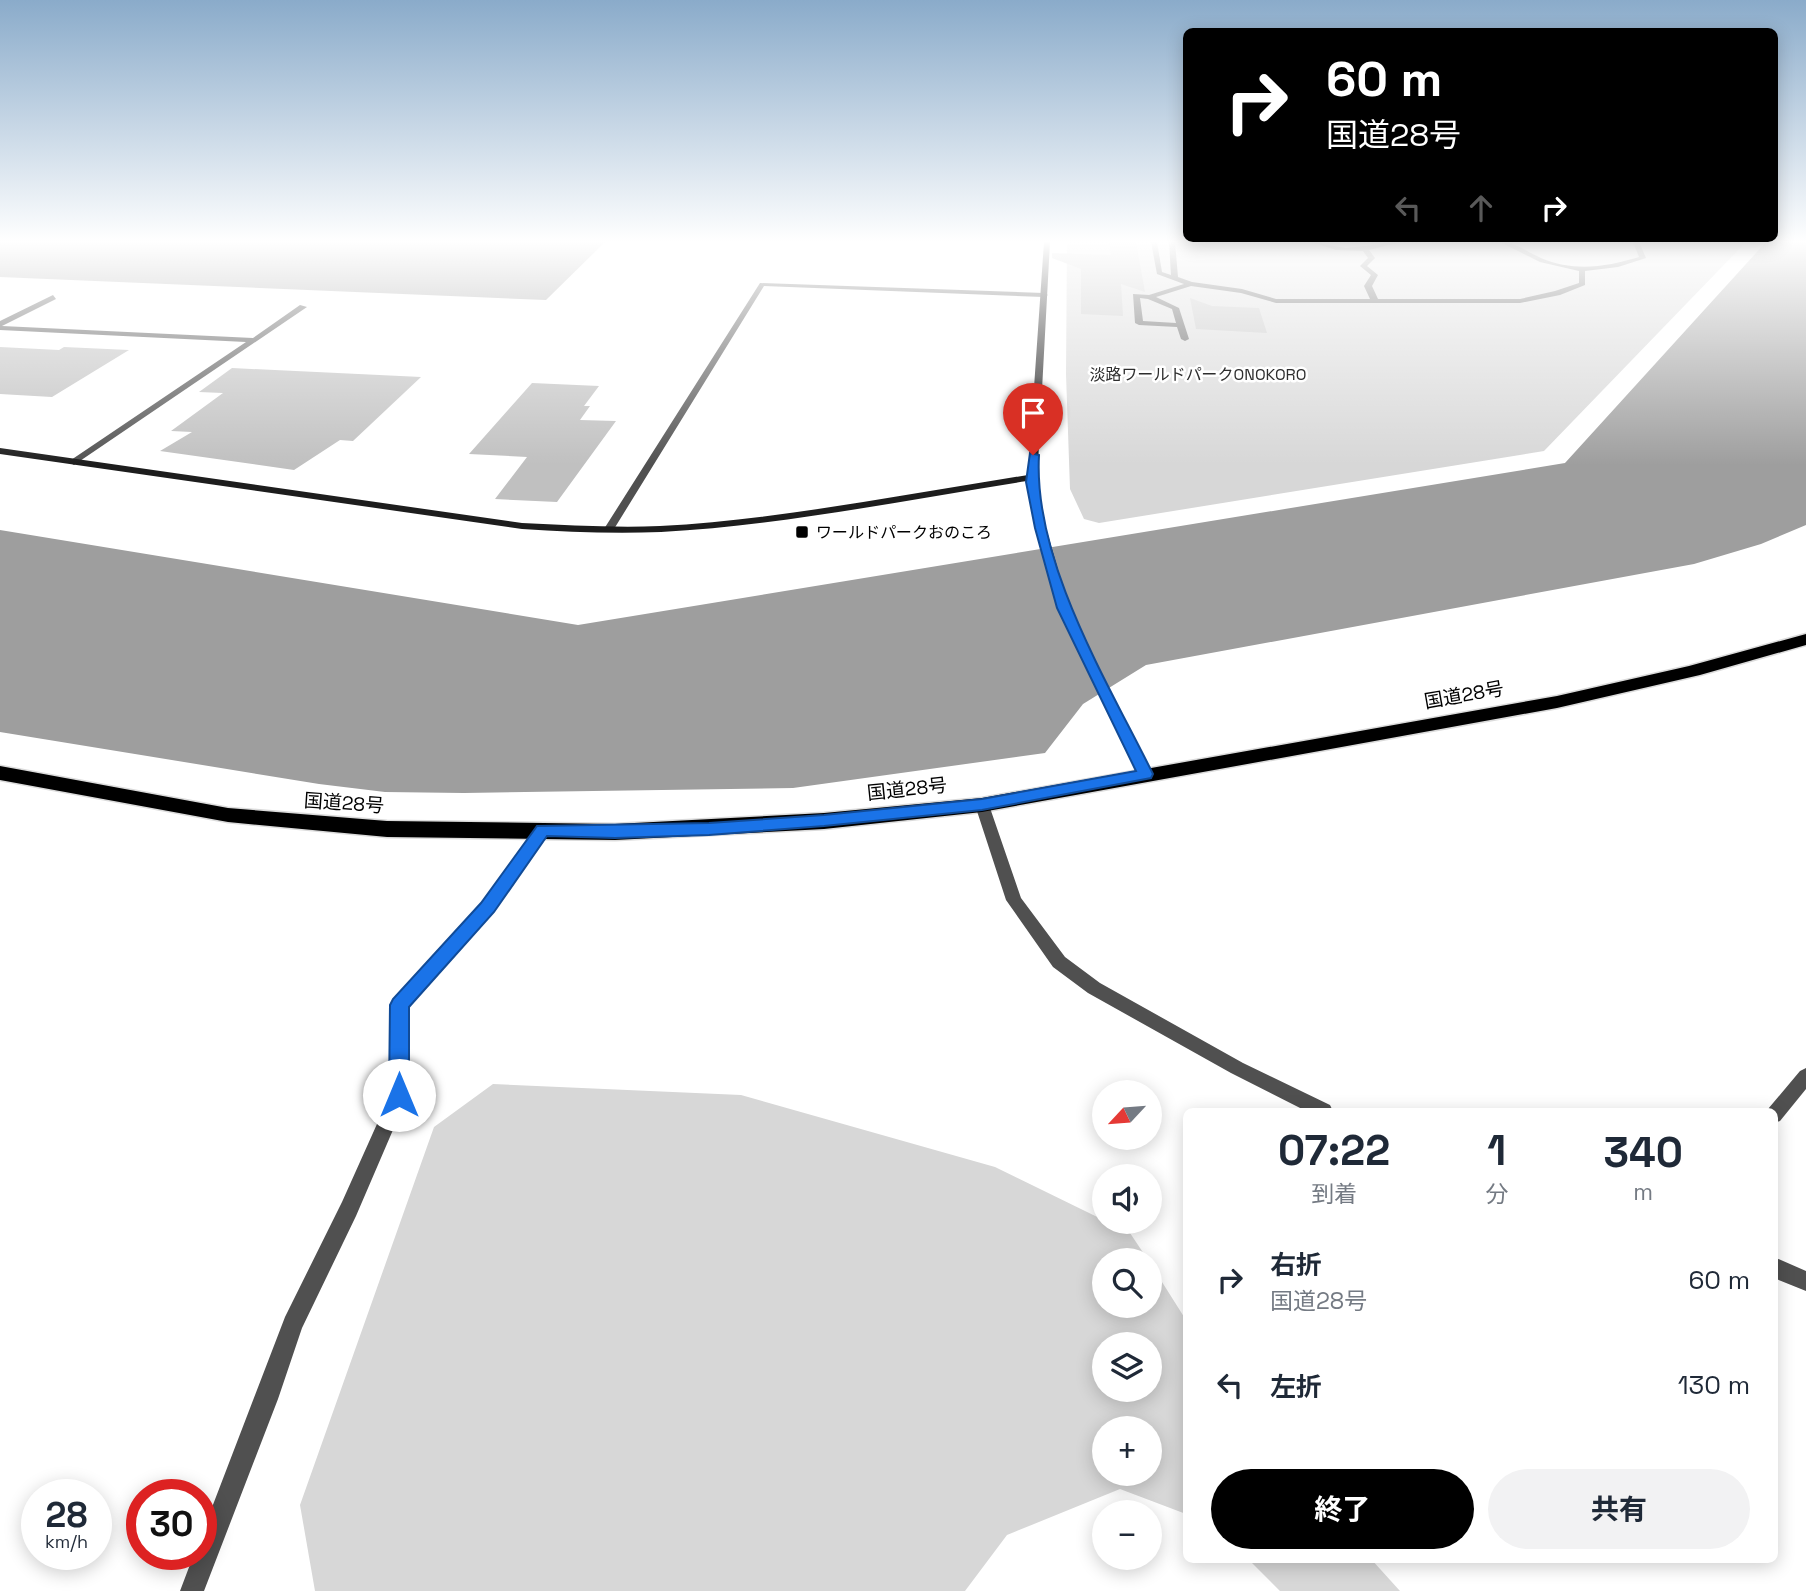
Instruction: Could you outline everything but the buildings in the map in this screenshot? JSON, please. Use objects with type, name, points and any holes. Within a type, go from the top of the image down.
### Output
[{"type":"highway","name":"国道28号","points":[[0,773],[228,815],[311,824],[387,829],[615,832],[709,829],[982,805],[1557,702],[1693,671],[1806,639]]},
{"type":"street","points":[[0,326],[18,316]]},
{"type":"street","points":[[74,462],[289,316]]},
{"type":"street","points":[[609,529],[742,316]]},
{"type":"street","points":[[1043,316],[1032,477],[1041,528],[1063,608],[1145,774]]},
{"type":"street","points":[[1138,316],[1139,323],[1180,325]]},
{"type":"street","points":[[1177,316],[1185,339]]},
{"type":"street","points":[[0,326],[253,340]]},
{"type":"street","points":[[0,451],[522,526],[609,529],[716,524],[1032,477]]},
{"type":"street","points":[[982,805],[1014,900],[1059,962],[1094,988],[1237,1068],[1318,1108]]},
{"type":"street","points":[[192,1591],[293,1325],[349,1209],[399,1095],[399,1005],[488,907],[543,830]]},
{"type":"street","points":[[1778,1110],[1806,1076]]},
{"type":"street","points":[[1778,1269],[1806,1281]]},
{"type":"green space","name":"淡路ワールドパークONOKORO","points":[[1066,316],[1674,316],[1544,451],[1099,523],[1084,519],[1070,489]]},
{"type":"green space","points":[[493,1084],[741,1095],[995,1167],[1092,1214],[1092,1234],[1131,1234],[1140,1248],[1092,1248],[1092,1318],[1162,1318],[1162,1282],[1183,1315],[1183,1513],[1162,1505],[1162,1500],[1149,1500],[1120,1489],[1007,1535],[965,1591],[315,1591],[300,1505],[434,1127]]},
{"type":"green space","points":[[1252,1563],[1375,1563],[1400,1591],[1280,1591]]},
{"type":"shaded area","points":[[1698,316],[1806,316],[1806,525],[1761,544],[1694,564],[1146,665],[1083,704],[1045,753],[793,788],[385,792],[319,784],[0,732],[0,530],[578,625],[1565,463]]},
{"type":"place","name":"ワールドパークおのころ","points":[[802,532]]},
{"type":"route","points":[[399,1095],[399,1005],[488,907],[543,830],[615,832],[709,829],[824,821],[982,805],[1145,774],[1063,608],[1041,528],[1032,482],[1033,455]]}]
